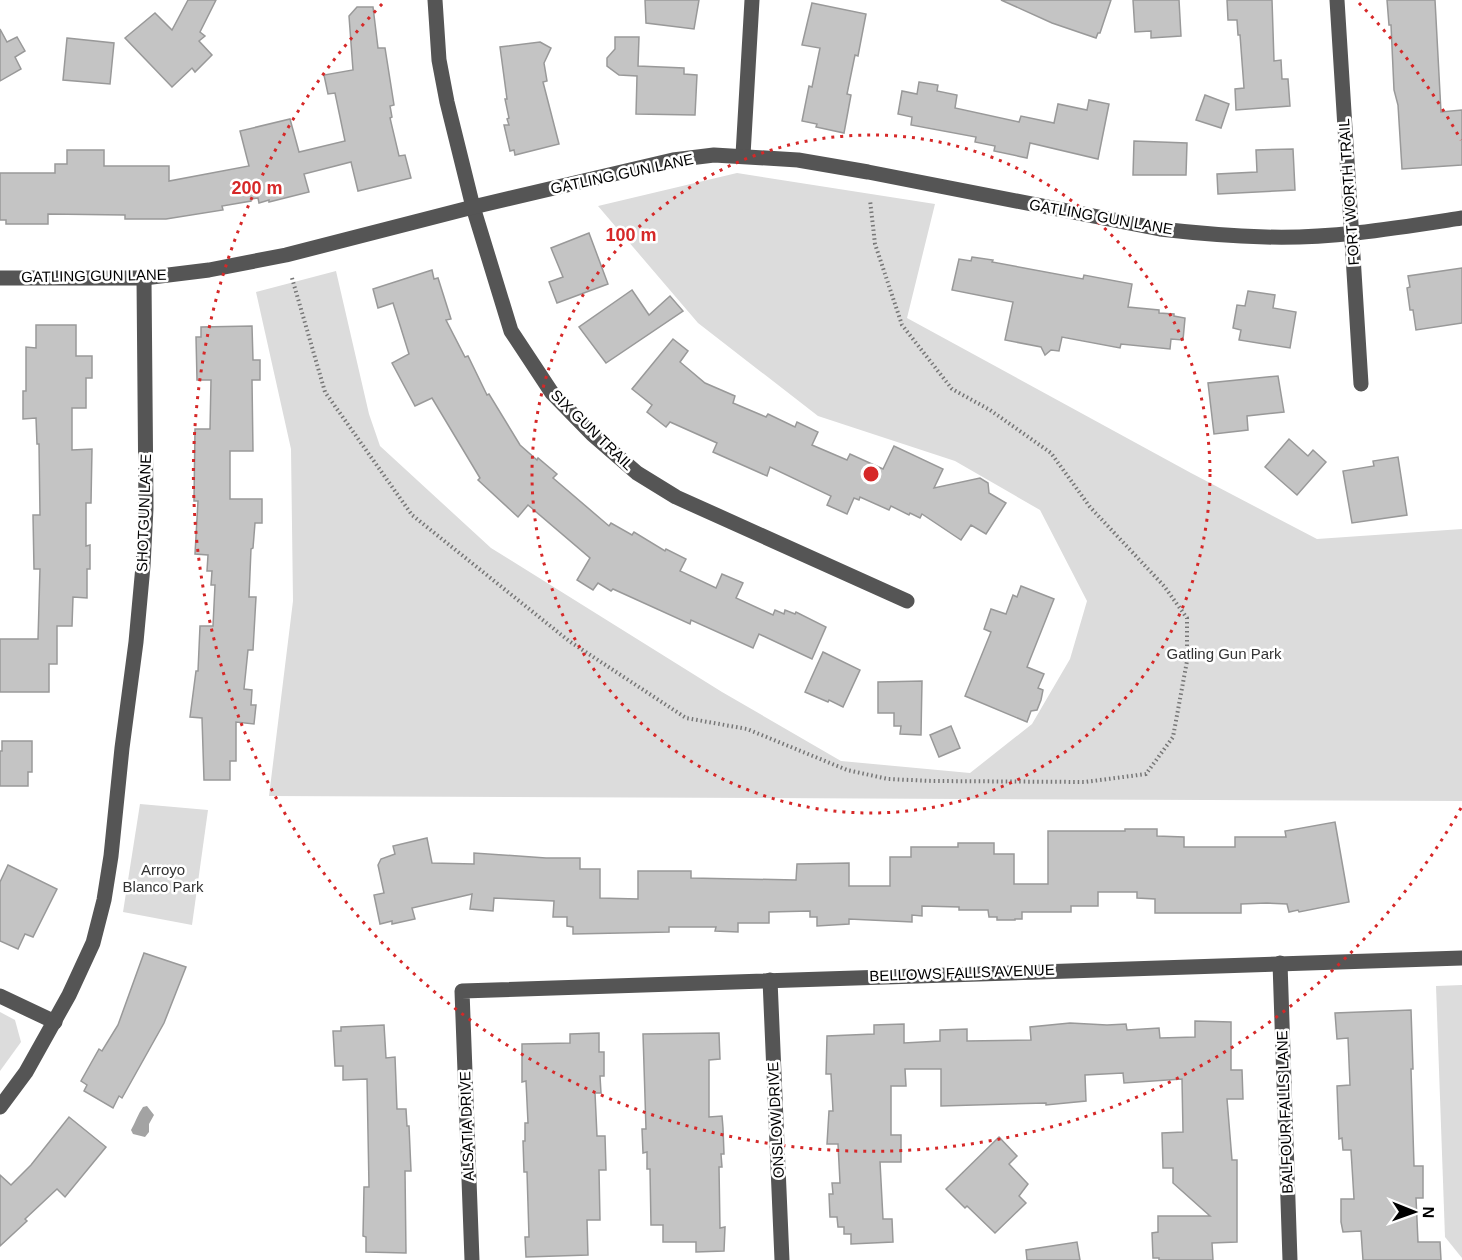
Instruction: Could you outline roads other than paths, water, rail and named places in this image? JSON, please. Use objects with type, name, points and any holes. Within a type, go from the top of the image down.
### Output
[{"type":"street","name":"SIX GUN TRAIL","points":[[435,0],[439,60],[472,207],[511,331],[552,393],[592,434],[637,473],[676,497],[907,601]]},
{"type":"street","points":[[743,155],[752,0]]},
{"type":"street","name":"FORT WORTH TRAIL","points":[[1336,0],[1361,384]]},
{"type":"street","name":"GATLING GUN LANE","points":[[0,278],[144,278],[209,270],[286,255],[472,207],[673,160],[714,155],[798,160],[1160,229],[1268,237],[1396,229],[1462,218]]},
{"type":"street","name":"SHOTGUN LANE","points":[[0,1107],[26,1072],[55,1022],[93,943],[104,900],[136,642],[146,508],[144,278]]},
{"type":"street","name":"BELLOWS FALLS AVENUE","points":[[462,991],[1462,958]]},
{"type":"street","name":"BALFOUR FALLS LANE","points":[[1280,963],[1290,1260]]},
{"type":"street","name":"ONSLOW DRIVE","points":[[770,980],[782,1260]]},
{"type":"street","name":"ALSATIA DRIVE","points":[[462,991],[472,1260]]},
{"type":"street","points":[[0,996],[55,1022]]},
{"type":"park label","name":"Gatling Gun Park","points":[[1224,654]]},
{"type":"park label","name":"Arroyo Blanco Park","points":[[163,878]]}]
